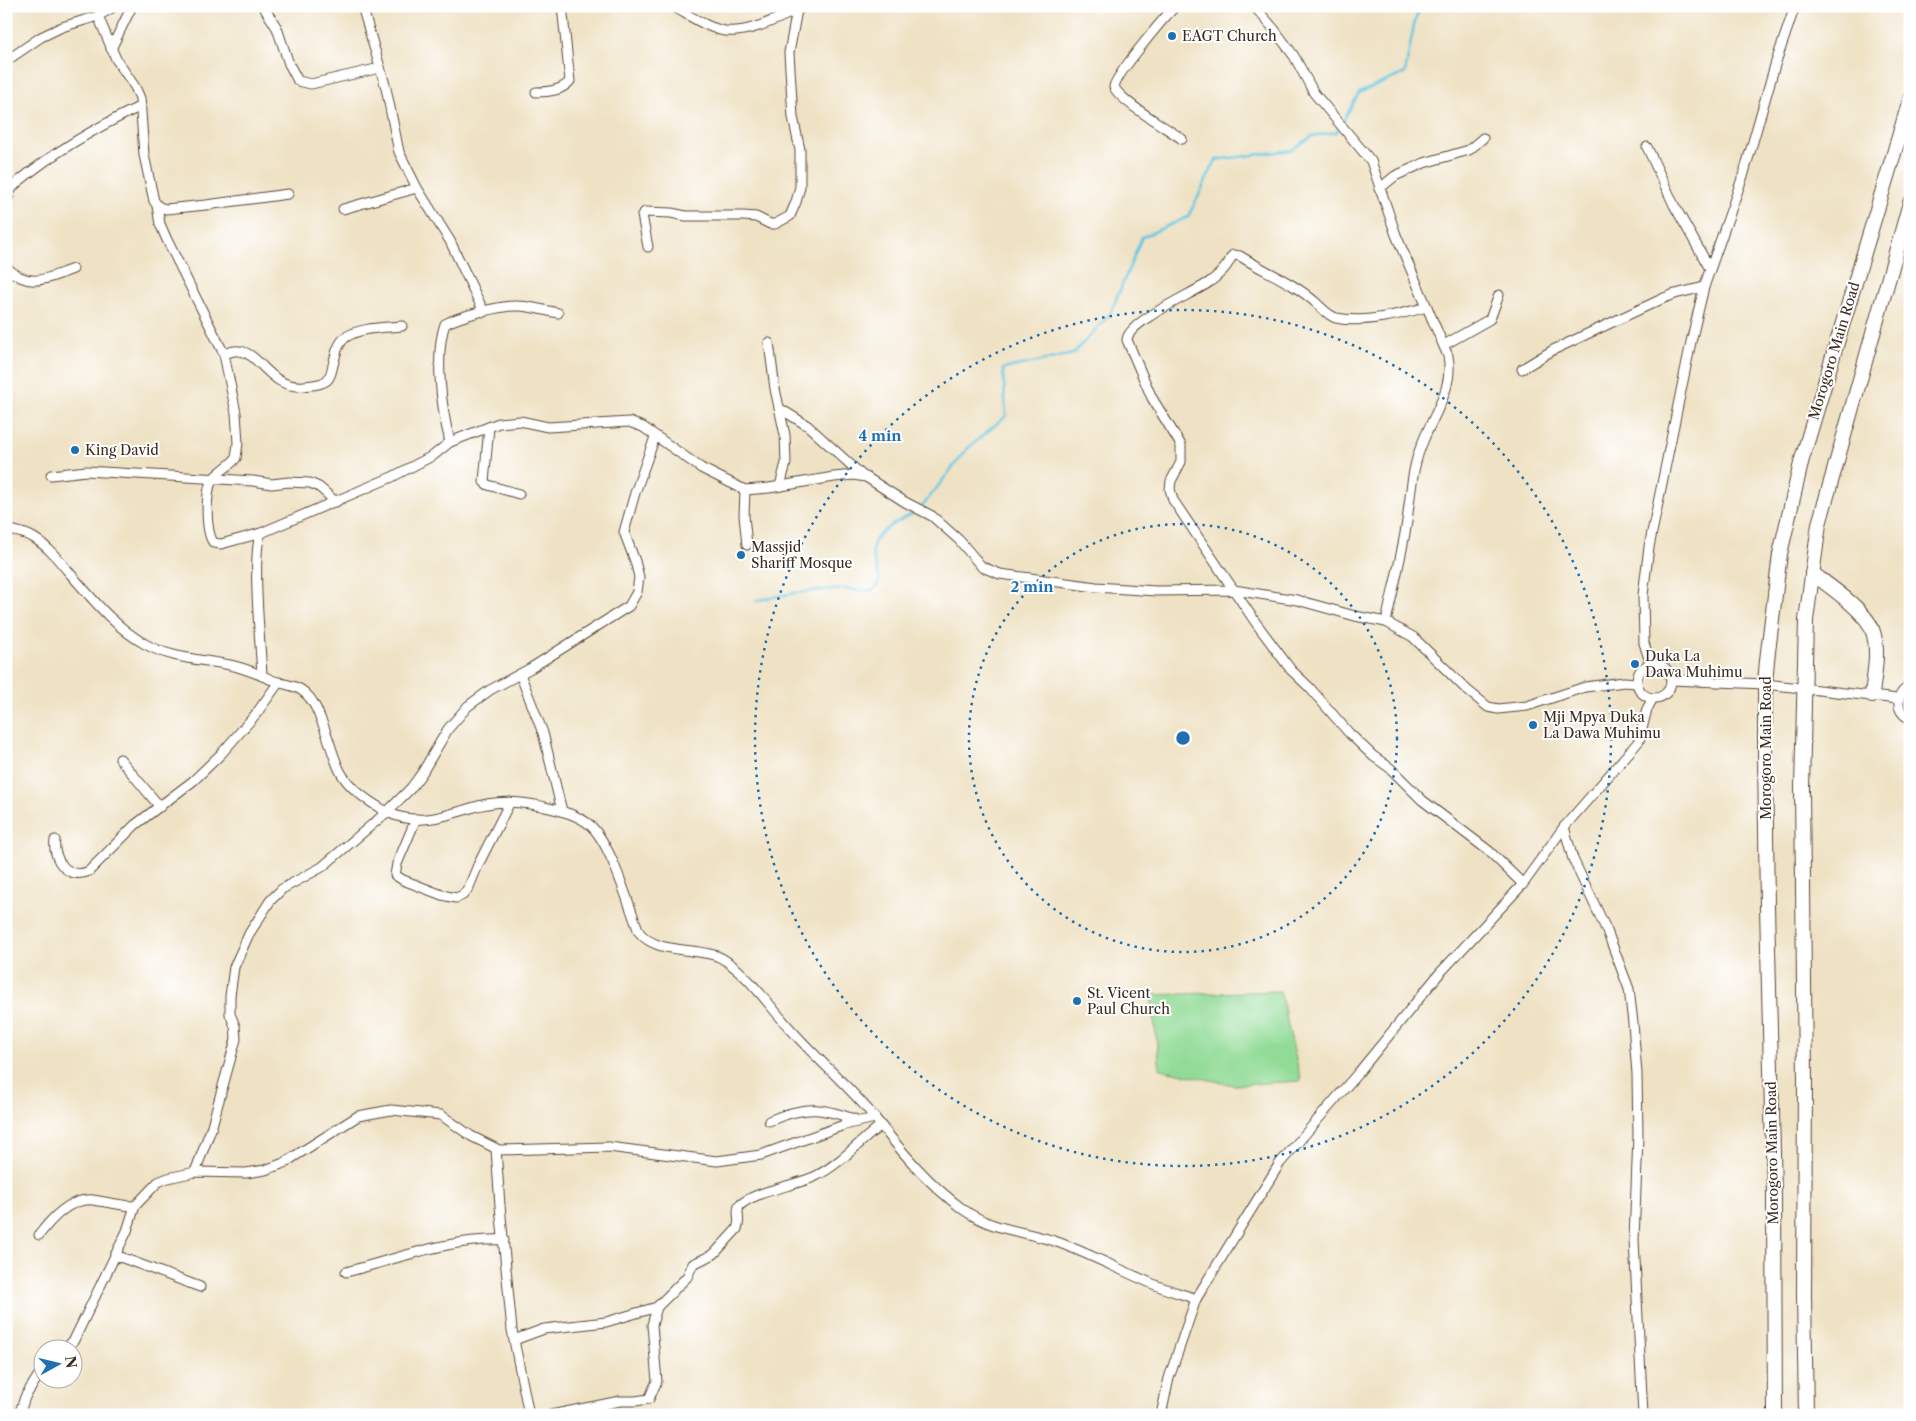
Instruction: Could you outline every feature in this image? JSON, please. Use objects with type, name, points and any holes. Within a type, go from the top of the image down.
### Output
[{"type":"highway","name":"Morogoro Main Road","points":[[1775,1415],[1774,1193],[1767,907],[1765,684],[1780,554],[1802,459],[1910,100]]},
{"type":"highway","points":[[1806,1415],[1802,788],[1806,620],[1819,524],[1910,203]]},
{"type":"highway","points":[[1812,573],[1856,608],[1872,628],[1876,653],[1872,695]]},
{"type":"street","points":[[6,61],[41,37],[62,27],[98,16],[115,6]]},
{"type":"street","points":[[112,49],[132,6]]},
{"type":"street","points":[[263,6],[277,28],[289,64],[298,81],[311,84],[380,68]]},
{"type":"street","points":[[362,6],[388,95],[397,146],[417,188],[450,241],[484,312]]},
{"type":"street","points":[[536,92],[566,86],[570,80],[562,6]]},
{"type":"street","points":[[672,6],[711,27],[727,31],[753,28],[807,6]]},
{"type":"street","points":[[1176,6],[1159,24],[1118,77],[1114,87],[1129,103],[1182,139]]},
{"type":"street","points":[[1254,6],[1294,56],[1314,93],[1335,116],[1370,161],[1396,235],[1448,356],[1450,376],[1446,390],[1419,451],[1413,471],[1407,522],[1386,622]]},
{"type":"street","points":[[1651,665],[1644,643],[1643,595],[1649,547],[1691,342],[1704,287],[1744,173],[1775,65],[1795,6]]},
{"type":"street","points":[[648,247],[642,220],[642,215],[646,212],[686,216],[744,216],[756,218],[770,224],[780,223],[790,216],[800,187],[800,144],[793,117],[789,53],[797,10]]},
{"type":"street","points":[[98,16],[119,66],[135,87],[141,106],[144,155],[160,224],[224,354],[236,413],[237,455],[234,461],[212,479],[208,492],[208,530],[210,539],[214,543],[226,543],[261,533],[336,502],[392,477],[434,455],[450,442],[509,421],[520,421],[548,427],[629,422],[640,425],[701,468],[745,490],[834,477],[863,476]]},
{"type":"street","points":[[6,202],[18,182],[54,155],[95,129],[141,106]]},
{"type":"street","points":[[1379,189],[1396,176],[1424,163],[1469,150],[1483,138]]},
{"type":"street","points":[[1647,147],[1670,198],[1710,269]]},
{"type":"street","points":[[342,209],[417,188]]},
{"type":"street","points":[[157,206],[166,209],[206,206],[288,194]]},
{"type":"street","points":[[1427,307],[1395,315],[1353,319],[1335,317],[1326,312],[1300,290],[1240,256],[1233,255],[1228,264],[1212,280],[1150,316],[1127,335],[1129,348],[1152,398],[1181,445],[1181,462],[1171,481],[1170,489],[1174,500],[1234,590],[1291,670],[1309,687],[1349,733],[1390,768],[1422,800],[1489,851],[1523,884]]},
{"type":"street","points":[[6,267],[14,274],[29,281],[39,281],[73,269]]},
{"type":"street","points":[[1522,369],[1553,350],[1664,298],[1704,287]]},
{"type":"street","points":[[1444,345],[1490,319],[1499,295]]},
{"type":"street","points":[[450,442],[444,418],[441,391],[440,350],[445,324],[484,312],[518,306],[558,313]]},
{"type":"street","points":[[224,354],[242,351],[283,383],[300,386],[322,383],[329,378],[338,348],[345,338],[357,332],[402,326]]},
{"type":"street","points":[[769,343],[785,435],[786,463],[780,486]]},
{"type":"street","points":[[779,408],[808,426],[863,476],[932,516],[959,540],[982,567],[1000,574],[1105,588],[1156,591],[1234,590],[1296,600],[1355,616],[1386,622],[1413,637],[1473,695],[1488,707],[1498,709],[1527,706],[1585,687],[1638,682]]},
{"type":"street","points":[[489,427],[484,482],[488,485],[519,494]]},
{"type":"street","points":[[195,1172],[211,1129],[236,1039],[235,1026],[230,1014],[230,981],[234,967],[249,934],[266,906],[276,894],[322,867],[387,812],[411,788],[459,715],[490,690],[520,674],[628,607],[639,585],[639,577],[636,561],[624,532],[635,493],[655,437]]},
{"type":"street","points":[[51,475],[86,471],[272,484],[289,482],[310,483],[319,487],[336,502]]},
{"type":"street","points":[[195,478],[208,492]]},
{"type":"street","points":[[745,490],[744,516],[747,546]]},
{"type":"street","points":[[6,529],[32,537],[47,548],[109,616],[144,644],[166,654],[232,665],[300,689],[307,694],[326,730],[335,758],[344,777],[355,791],[387,812],[405,818],[437,818],[485,804],[510,802],[534,804],[562,811],[584,821],[598,835],[618,874],[642,936],[652,943],[662,946],[718,957],[732,966],[748,980],[793,1033],[875,1118],[930,1183],[981,1221],[999,1228],[1061,1244],[1196,1300]]},
{"type":"street","points":[[261,533],[258,543],[257,575],[262,676]]},
{"type":"street","points":[[1651,665],[1660,665],[1670,675],[1671,680],[1669,690],[1662,696],[1653,698],[1641,692],[1638,682],[1640,673],[1651,665]]},
{"type":"street","points":[[520,674],[544,733],[562,811]]},
{"type":"street","points":[[1671,680],[1765,684],[1898,699]]},
{"type":"street","points":[[55,840],[54,853],[60,864],[72,872],[83,874],[93,868],[135,825],[193,781],[221,754],[256,714],[279,682]]},
{"type":"street","points":[[1910,686],[1903,690],[1898,699],[1901,713],[1910,718]]},
{"type":"street","points":[[1161,1415],[1169,1378],[1196,1300],[1280,1163],[1359,1072],[1439,974],[1523,884],[1564,827],[1638,741],[1647,708],[1653,698]]},
{"type":"street","points":[[120,759],[160,806]]},
{"type":"street","points":[[416,819],[397,864],[395,875],[442,895],[458,898],[465,894],[469,888],[478,865],[510,802]]},
{"type":"street","points":[[1564,827],[1573,859],[1607,932],[1629,989],[1637,1074],[1638,1136],[1634,1240],[1643,1415]]},
{"type":"street","points":[[769,1121],[798,1110],[812,1109],[860,1121]]},
{"type":"street","points":[[75,1338],[127,1230],[136,1206],[158,1182],[195,1172],[251,1172],[265,1170],[284,1162],[358,1116],[391,1110],[417,1111],[441,1115],[471,1136],[496,1149],[609,1147],[704,1160],[726,1160],[761,1156],[844,1126],[875,1118]]},
{"type":"street","points":[[551,1415],[620,1401],[649,1399],[657,1381],[652,1338],[653,1317],[657,1307],[687,1277],[693,1264],[714,1254],[737,1229],[739,1224],[738,1209],[741,1204],[757,1196],[817,1176],[839,1161],[880,1126]]},
{"type":"street","points":[[496,1149],[514,1340],[530,1415]]},
{"type":"street","points":[[40,1235],[52,1218],[80,1200],[95,1200],[125,1206],[136,1206]]},
{"type":"street","points":[[346,1272],[452,1244],[481,1240],[504,1240]]},
{"type":"street","points":[[115,1255],[200,1287]]},
{"type":"street","points":[[514,1340],[544,1329],[606,1322],[657,1307]]},
{"type":"street","points":[[19,1415],[32,1387]]},
{"type":"green space","points":[[1280,991],[1301,1081],[1233,1085],[1160,1069],[1151,995]]},
{"type":"waterway","points":[[1342,123],[1359,93],[1405,73],[1414,25],[1420,6]]},
{"type":"waterway","points":[[921,508],[968,448],[1006,416],[1003,369],[1073,354],[1110,314],[1142,237],[1188,217],[1216,160],[1292,150],[1312,136],[1336,132],[1339,127]]},
{"type":"waterway","points":[[756,601],[811,591],[848,589],[867,591],[874,589],[878,585],[879,580],[873,553],[876,539],[889,527],[917,511]]},
{"type":"place","name":"EAGT Church","points":[[1172,36]]},
{"type":"place","name":"King David","points":[[75,450]]},
{"type":"place","name":"Massjid Shariff Mosque","points":[[741,555]]},
{"type":"place","name":"Duka La Dawa Muhimu","points":[[1635,664]]},
{"type":"place","name":"Mji Mpya Duka La Dawa Muhimu","points":[[1533,725]]},
{"type":"place","name":"St. Vicent Paul Church","points":[[1077,1001]]}]
